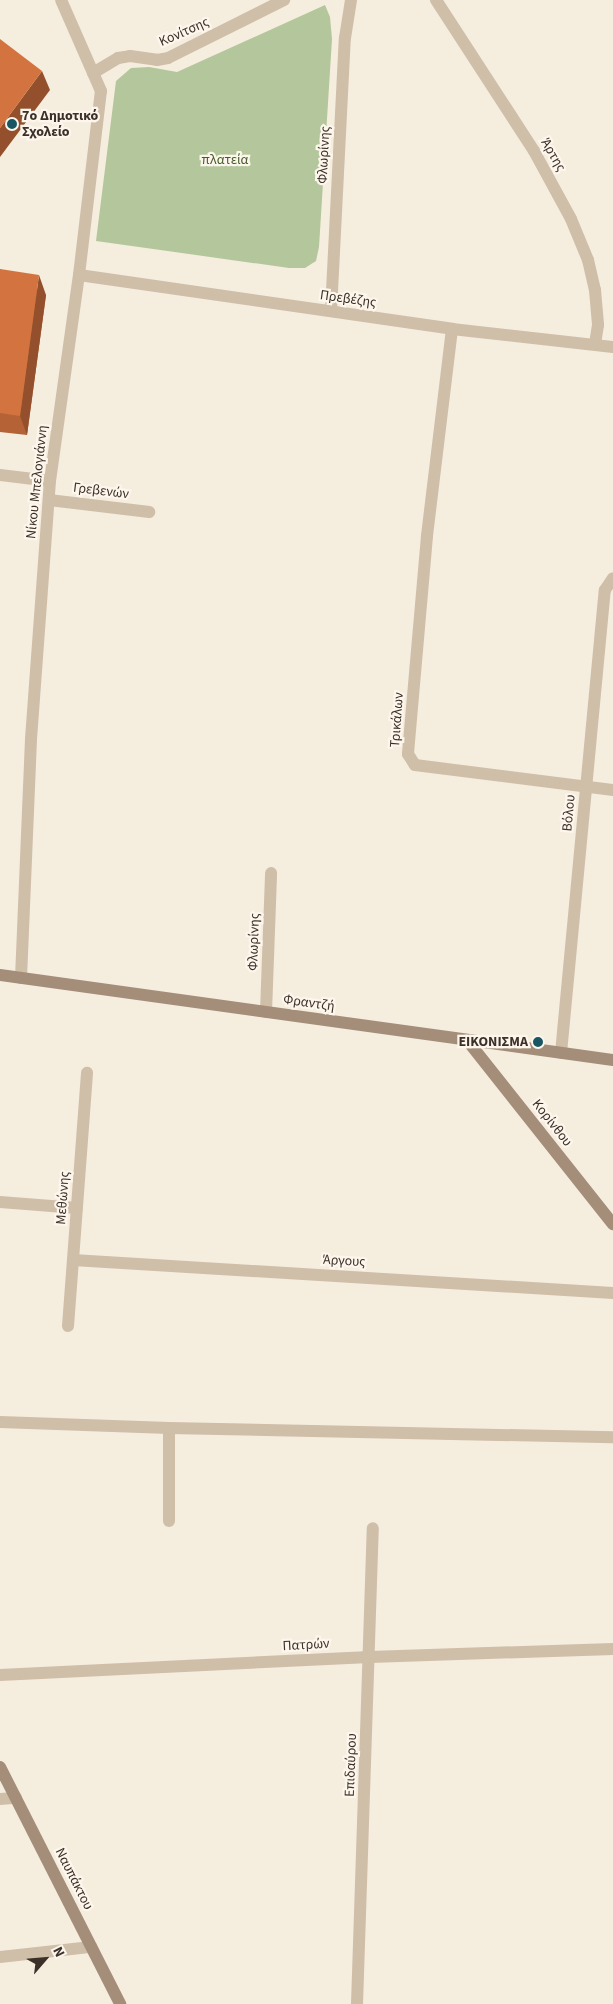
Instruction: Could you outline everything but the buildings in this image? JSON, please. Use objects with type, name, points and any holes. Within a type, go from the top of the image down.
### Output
[{"type":"main road","name":"Φραντζή","points":[[0,975],[613,1060]]},
{"type":"main road","name":"Κορίνθου","points":[[468,1040],[613,1224]]},
{"type":"main road","name":"Ναυπάκτου","points":[[0,1767],[120,2004]]},
{"type":"street","name":"Νίκου Μπελογιάννη","points":[[21,978],[31,738],[50,481],[79,275],[101,91],[61,0]]},
{"type":"street","name":"Κονίτσης","points":[[93,73],[118,58],[130,56],[157,60],[168,58],[284,0]]},
{"type":"street","name":"Φλωρίνης","points":[[331,311],[344,38],[351,0]]},
{"type":"street","name":"Άρτης","points":[[436,0],[534,151],[571,219],[588,260],[595,290],[598,310],[596,344]]},
{"type":"street","name":"Πρεβέζης","points":[[79,275],[452,329],[613,347]]},
{"type":"street","name":"Τρικάλων","points":[[452,329],[427,536],[408,754],[415,765],[613,790]]},
{"type":"street","points":[[0,475],[50,481]]},
{"type":"street","name":"Γρεβενών","points":[[49,500],[149,512]]},
{"type":"street","name":"Βόλου","points":[[561,1053],[605,590],[613,578]]},
{"type":"street","name":"Φλωρίνης","points":[[266,1012],[272,873]]},
{"type":"street","name":"Μεθώνης","points":[[68,1326],[87,1072]]},
{"type":"street","points":[[0,1202],[77,1208]]},
{"type":"street","name":"Άργους","points":[[73,1260],[613,1293]]},
{"type":"street","points":[[0,1422],[169,1428],[613,1437]]},
{"type":"street","points":[[169,1428],[169,1521]]},
{"type":"street","name":"Επιδαύρου","points":[[357,2004],[373,1528]]},
{"type":"street","name":"Πατρών","points":[[0,1675],[370,1657],[613,1649]]},
{"type":"street","points":[[0,1799],[16,1798]]},
{"type":"street","points":[[0,1956],[91,1947]]},
{"type":"green space","name":"πλατεία","points":[[325,5],[330,17],[332,39],[319,247],[316,261],[305,268],[289,268],[96,241],[116,81],[131,68],[149,67],[177,72]]},
{"type":"place","name":"7ο Δημοτικό Σχολείο","points":[[12,124]]},
{"type":"place","name":"ΕΙΚΟΝΙΣΜΑ","points":[[538,1042]]}]
